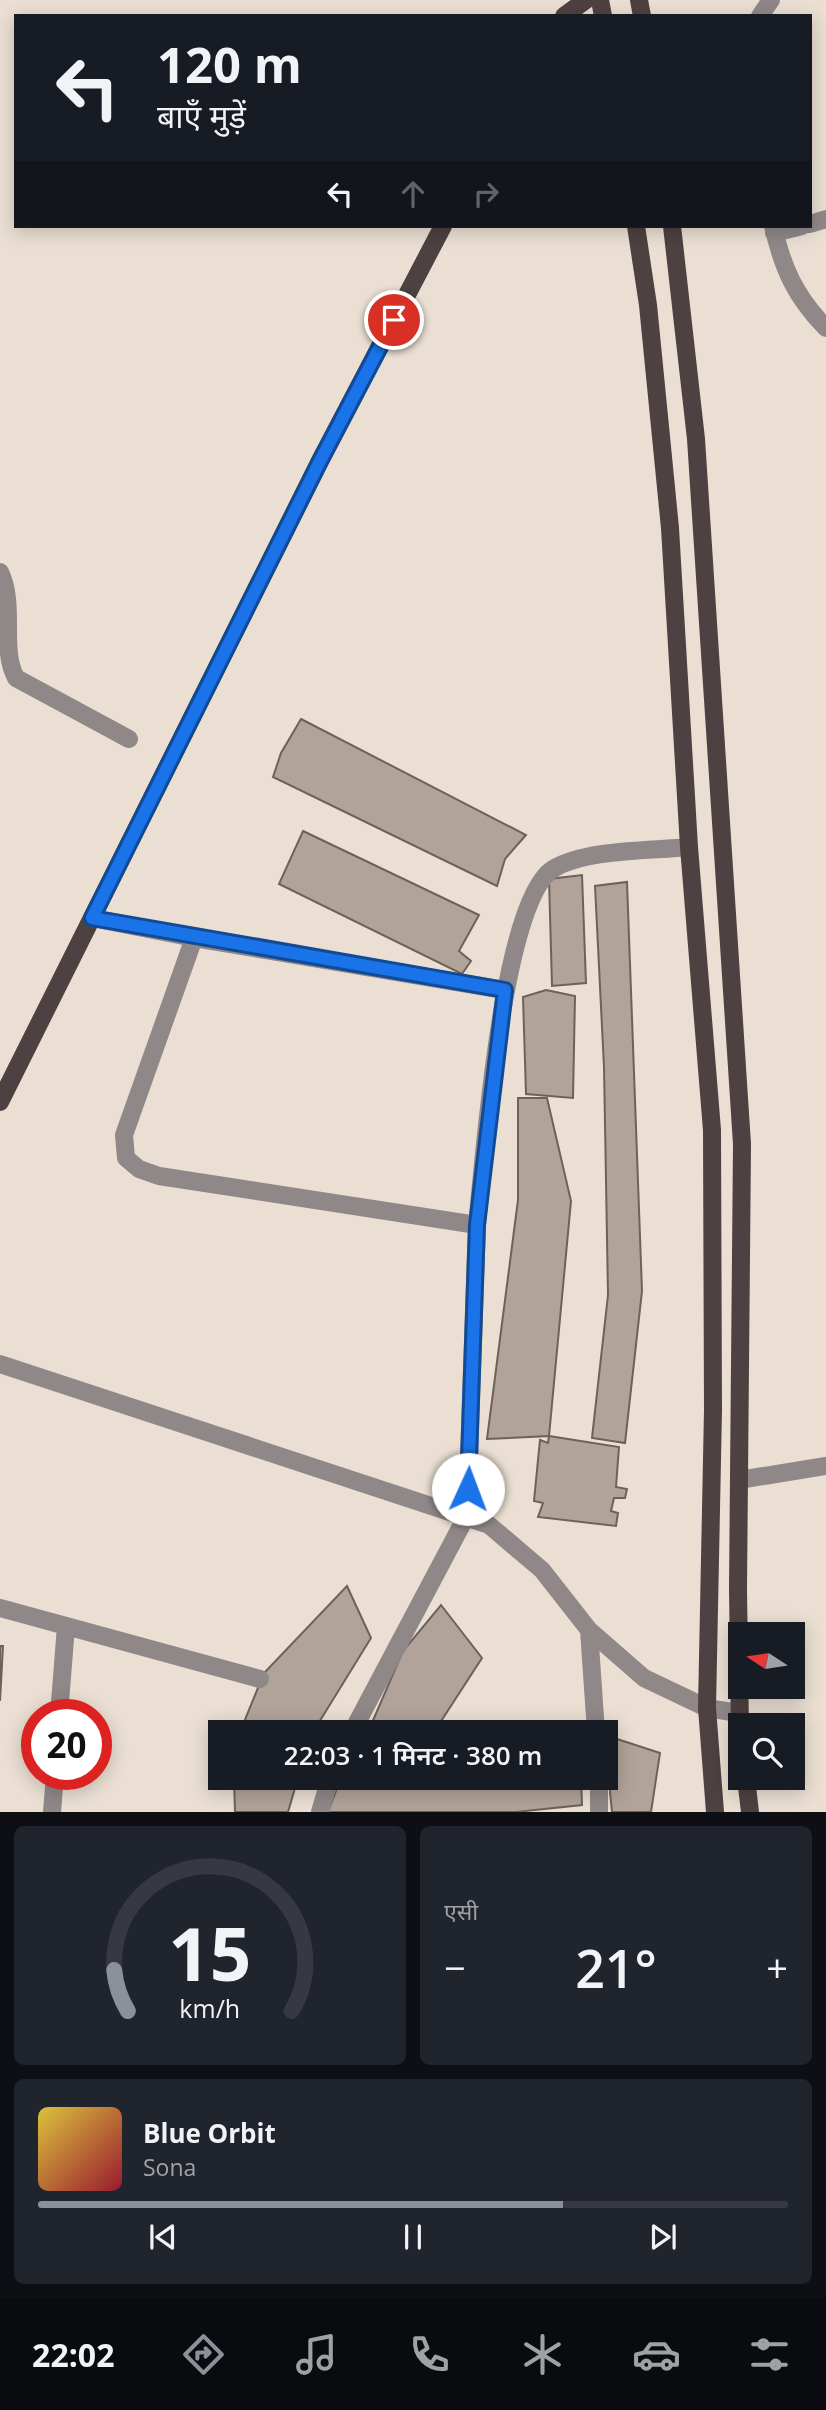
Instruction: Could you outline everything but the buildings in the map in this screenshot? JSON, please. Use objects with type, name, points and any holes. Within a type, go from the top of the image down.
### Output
[{"type":"main road","points":[[567,14],[586,0]]},
{"type":"main road","points":[[0,1102],[320,461],[442,228]]},
{"type":"main road","points":[[636,228],[648,305],[670,528],[690,847],[712,1130],[713,1410],[707,1708],[715,1811]]},
{"type":"main road","points":[[672,228],[696,439],[742,1144],[738,1713]]},
{"type":"main road","points":[[747,1790],[750,1811]]},
{"type":"street","points":[[774,230],[781,260],[803,304],[826,328]]},
{"type":"street","points":[[0,572],[7,591],[8,667],[16,678],[130,739]]},
{"type":"street","points":[[358,1720],[467,1516],[477,1225],[505,990],[521,926],[550,870],[575,859],[690,847]]},
{"type":"street","points":[[92,918],[505,990]]},
{"type":"street","points":[[194,937],[124,1135],[127,1158],[139,1170],[159,1176],[477,1225]]},
{"type":"street","points":[[0,1364],[489,1525],[512,1541],[542,1570],[589,1630],[645,1678],[707,1708],[738,1713]]},
{"type":"street","points":[[739,1480],[826,1466]]},
{"type":"street","points":[[0,1608],[260,1679]]},
{"type":"street","points":[[61,1699],[66,1626]]},
{"type":"street","points":[[589,1630],[595,1720]]},
{"type":"street","points":[[52,1811],[54,1790]]},
{"type":"street","points":[[320,1811],[326,1790]]},
{"type":"street","points":[[599,1790],[599,1811]]},
{"type":"route","points":[[394,320],[320,461],[92,918],[505,990],[477,1225],[468,1489]]}]
